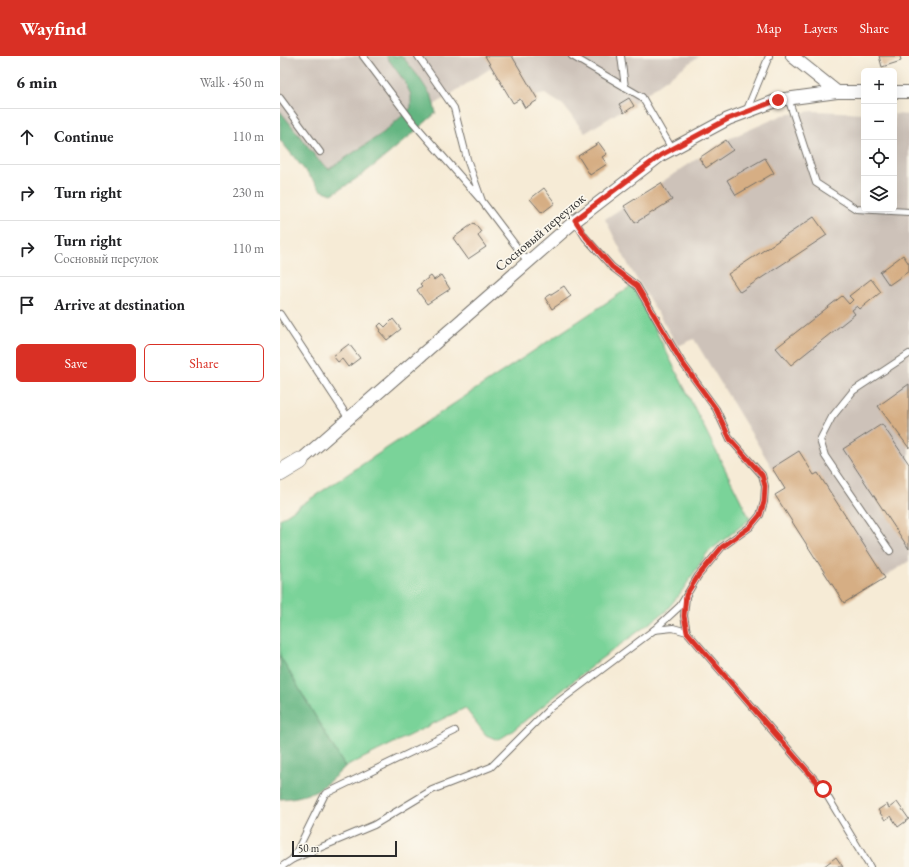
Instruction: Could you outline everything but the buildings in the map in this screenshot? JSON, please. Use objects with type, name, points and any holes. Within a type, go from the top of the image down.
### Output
[{"type":"street","points":[[792,56],[837,92]]},
{"type":"street","name":"Сосновый переулок","points":[[300,461],[575,220],[661,155],[728,119],[778,100],[837,92],[861,92]]},
{"type":"street","points":[[897,92],[909,92]]},
{"type":"street","points":[[280,473],[300,461]]},
{"type":"lane","points":[[363,56],[412,122],[482,201],[528,262]]},
{"type":"lane","points":[[418,56],[454,108],[467,159],[482,201]]},
{"type":"lane","points":[[572,56],[642,97],[672,149]]},
{"type":"lane","points":[[621,56],[625,87]]},
{"type":"lane","points":[[746,112],[769,56]]},
{"type":"lane","points":[[280,98],[320,152]]},
{"type":"lane","points":[[788,98],[816,183],[856,209],[909,212]]},
{"type":"lane","points":[[280,867],[293,859],[374,825],[432,790],[491,766],[549,709],[654,630],[680,606],[698,576],[722,547],[750,527],[760,515],[764,502],[765,486],[762,475],[730,439],[716,409],[681,361],[637,286],[612,267],[586,237],[575,220]]},
{"type":"lane","points":[[280,314],[349,419]]},
{"type":"lane","points":[[890,552],[825,456],[820,440],[832,418],[853,391],[909,354]]},
{"type":"lane","points":[[686,595],[684,616],[687,632],[823,789],[870,867]]},
{"type":"lane","points":[[654,630],[673,628],[687,632]]},
{"type":"lane","points":[[293,859],[326,794],[455,731]]},
{"type":"shaded area","points":[[280,56],[699,56],[633,103],[634,106],[624,113],[622,110],[585,133],[563,105],[545,94],[535,96],[538,100],[525,108],[520,99],[513,103],[491,68],[431,107],[329,185],[280,123]]},
{"type":"shaded area","points":[[813,111],[861,113],[861,212],[897,212],[897,114],[909,115],[909,561],[844,603],[775,495],[785,489],[694,339],[678,346],[630,268],[605,219],[726,140],[783,115]]},
{"type":"green space","points":[[386,56],[402,56],[432,97],[436,113],[360,176],[332,194],[321,190],[280,140],[280,111],[319,161],[329,169],[383,133],[411,108],[411,95],[405,82]]},
{"type":"green space","points":[[633,285],[750,519],[707,553],[682,591],[665,612],[598,661],[511,732],[498,740],[486,735],[465,708],[345,767],[280,656],[280,519]]},
{"type":"green space","points":[[280,656],[345,767],[330,781],[309,794],[280,799]]},
{"type":"route","points":[[778,100],[728,119],[661,155],[575,220],[586,237],[612,267],[637,286],[681,361],[716,409],[730,439],[762,475],[765,486],[764,502],[760,515],[750,527],[722,547],[698,576],[686,595],[684,616],[687,632],[823,789]]}]
